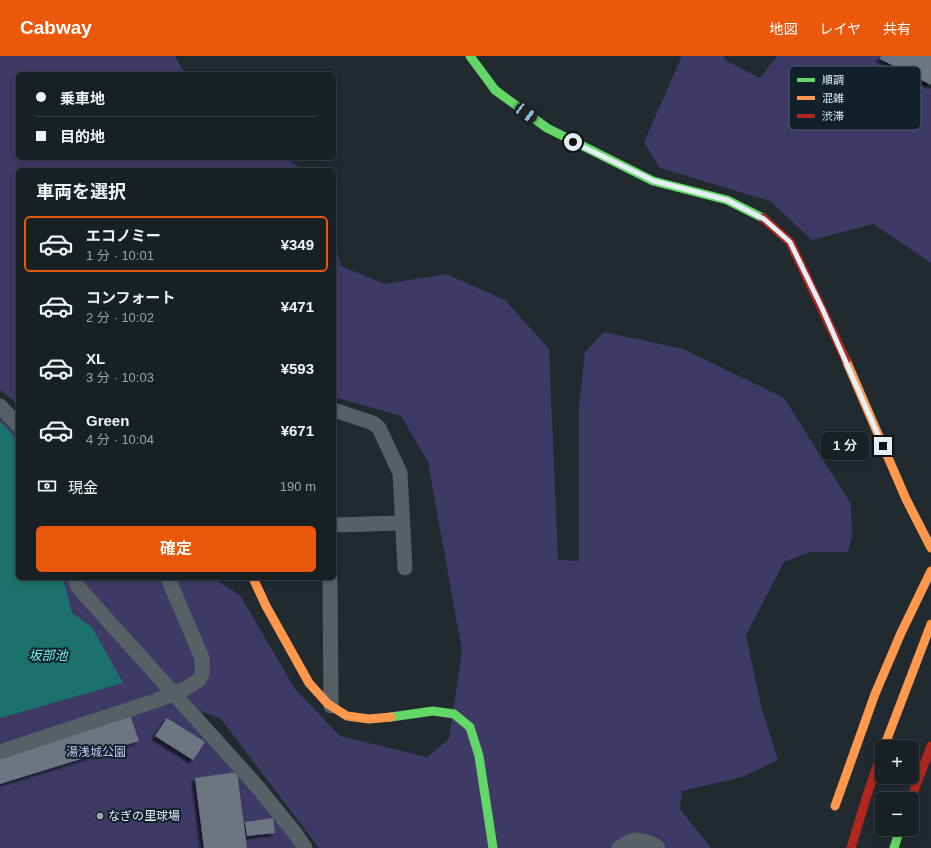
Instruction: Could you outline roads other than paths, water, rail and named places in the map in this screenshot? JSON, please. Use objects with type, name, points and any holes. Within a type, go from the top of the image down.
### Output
[{"type":"main road","points":[[470,56],[495,90],[547,128],[654,181],[727,200],[764,219],[790,242],[848,366],[906,498],[931,548]]},
{"type":"main road","points":[[835,806],[875,694],[895,646],[931,571]]},
{"type":"main road","points":[[254,580],[266,606],[309,683],[332,706],[347,716],[369,719],[396,717],[433,711],[454,714],[470,726],[479,756],[493,848]]},
{"type":"main road","points":[[887,740],[931,624]]},
{"type":"main road","points":[[914,792],[931,746]]},
{"type":"main road","points":[[851,848],[875,774]]},
{"type":"main road","points":[[894,848],[898,836]]},
{"type":"street","points":[[0,406],[16,423]]},
{"type":"street","points":[[336,411],[373,423],[379,428],[400,472],[405,568]]},
{"type":"street","points":[[336,525],[402,523]]},
{"type":"street","points":[[75,580],[85,595],[130,643],[173,694],[256,785],[295,833],[305,848]]},
{"type":"street","points":[[0,752],[185,690],[199,680],[202,674],[203,663],[200,651],[169,580]]},
{"type":"street","points":[[330,580],[332,706]]},
{"type":"street","points":[[620,848],[633,840],[656,845],[658,848]]},
{"type":"water","name":"坂部池","points":[[0,421],[16,439],[16,580],[64,580],[72,613],[92,627],[123,683],[0,718]]},
{"type":"place","name":"なぎの里球場","points":[[100,816]]},
{"type":"park label","name":"湯浅城公園","points":[[96,752]]}]
